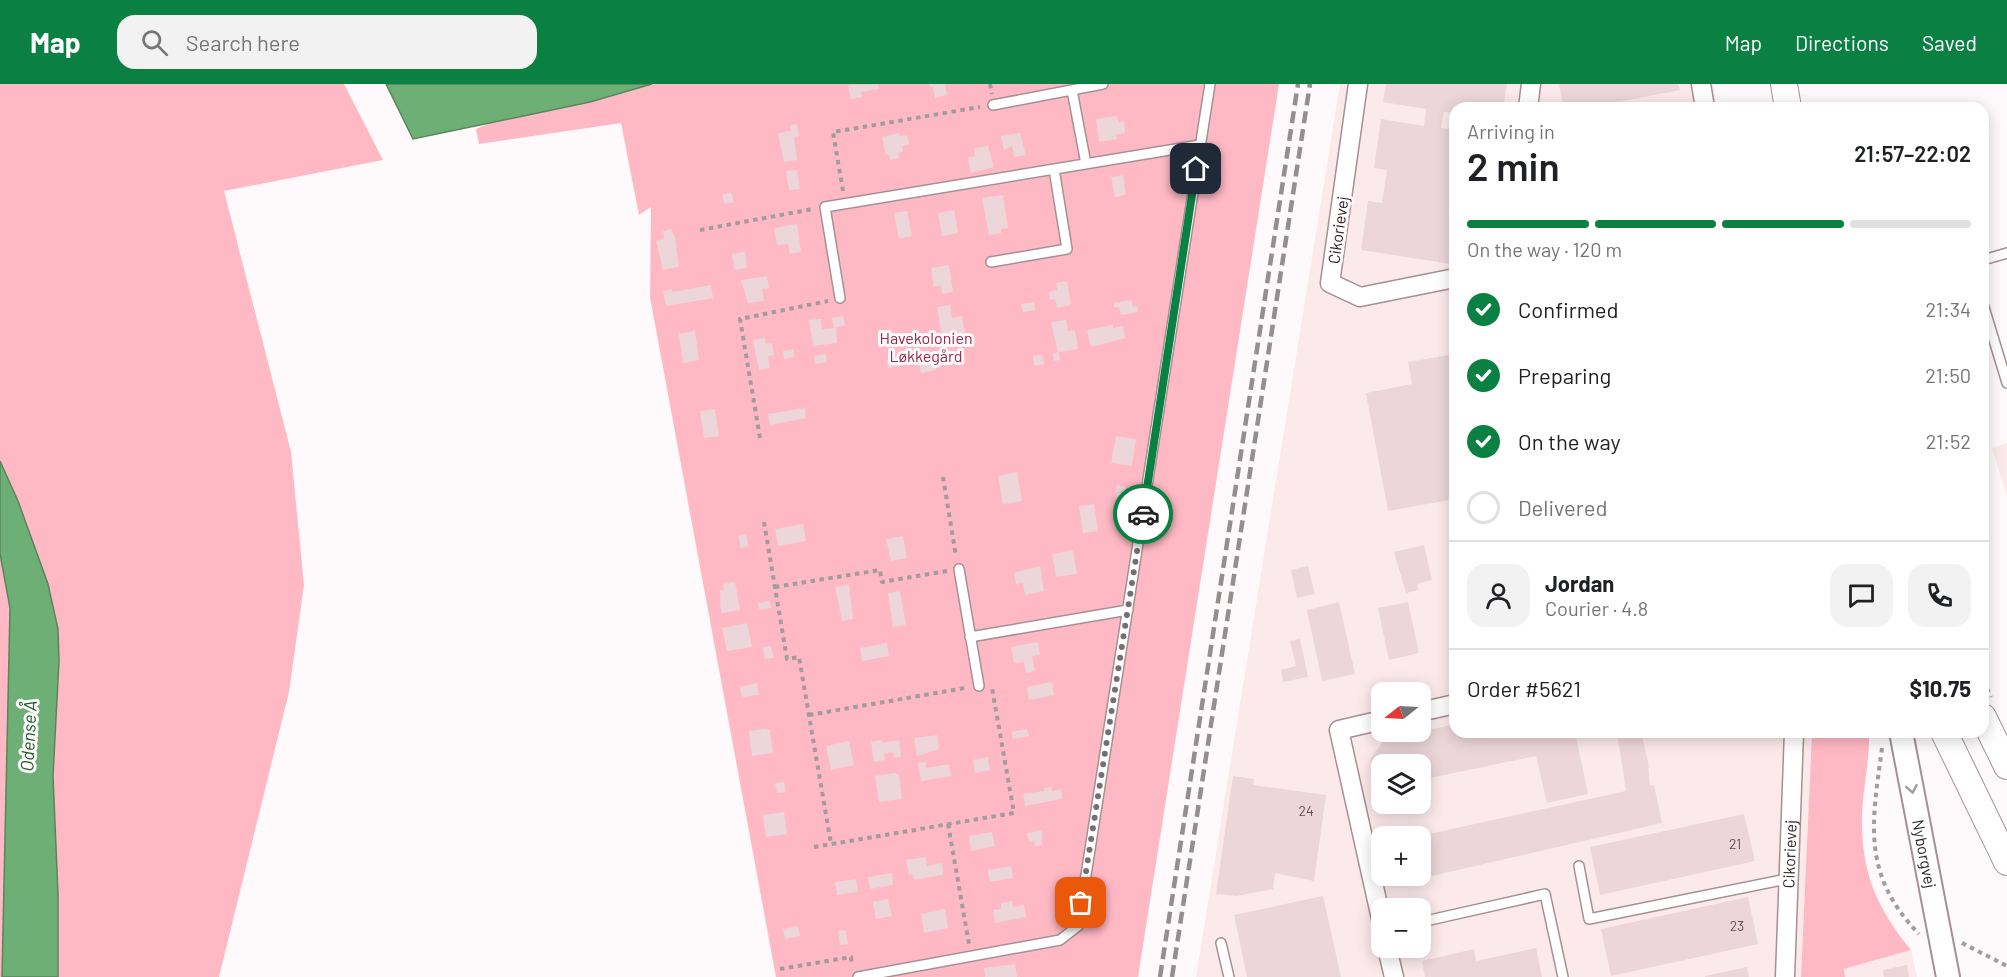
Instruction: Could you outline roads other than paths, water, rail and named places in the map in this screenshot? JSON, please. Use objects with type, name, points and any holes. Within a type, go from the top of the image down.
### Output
[{"type":"main road","points":[[1784,84],[1787,102]]},
{"type":"main road","points":[[1989,729],[2007,766]]},
{"type":"main road","points":[[1947,738],[2007,862]]},
{"type":"main road","points":[[1982,814],[2007,849]]},
{"type":"street","name":"Cikorievej","points":[[1358,84],[1330,283],[1360,297],[1449,279]]},
{"type":"street","points":[[1529,102],[1531,84]]},
{"type":"street","points":[[1701,84],[1704,102]]},
{"type":"street","points":[[1431,709],[1449,705]]},
{"type":"street","points":[[1371,723],[1339,730],[1376,898]]},
{"type":"street","name":"Cikorievej","points":[[1785,977],[1794,738]]},
{"type":"street","name":"Nyborgvej","points":[[1902,738],[1948,977]]},
{"type":"street","points":[[1389,958],[1394,977]]},
{"type":"lane","points":[[993,105],[1103,84]]},
{"type":"lane","points":[[856,977],[1060,940],[1078,926],[1210,84]]},
{"type":"lane","points":[[1072,90],[1086,164]]},
{"type":"lane","points":[[840,298],[825,207],[1200,145]]},
{"type":"lane","points":[[991,262],[1066,249],[1054,169]]},
{"type":"lane","points":[[1989,258],[2007,253]]},
{"type":"lane","points":[[1989,324],[2007,383]]},
{"type":"lane","points":[[959,569],[979,686]]},
{"type":"lane","points":[[970,637],[1128,610]]},
{"type":"lane","points":[[1579,866],[1589,919],[1787,879]]},
{"type":"lane","points":[[1431,920],[1545,894],[1563,977]]},
{"type":"lane","points":[[1221,943],[1229,977]]},
{"type":"water","points":[[386,84],[652,84],[590,102],[413,139]]},
{"type":"water","name":"Odense Å","points":[[0,461],[18,501],[48,584],[58,629],[59,661],[53,776],[58,894],[58,977],[2,977],[10,608],[0,554]]},
{"type":"railway","points":[[1160,977],[1298,84]]},
{"type":"railway","points":[[1172,977],[1310,84]]},
{"type":"park label","name":"Havekolonien Løkkegård","points":[[926,347]]}]
